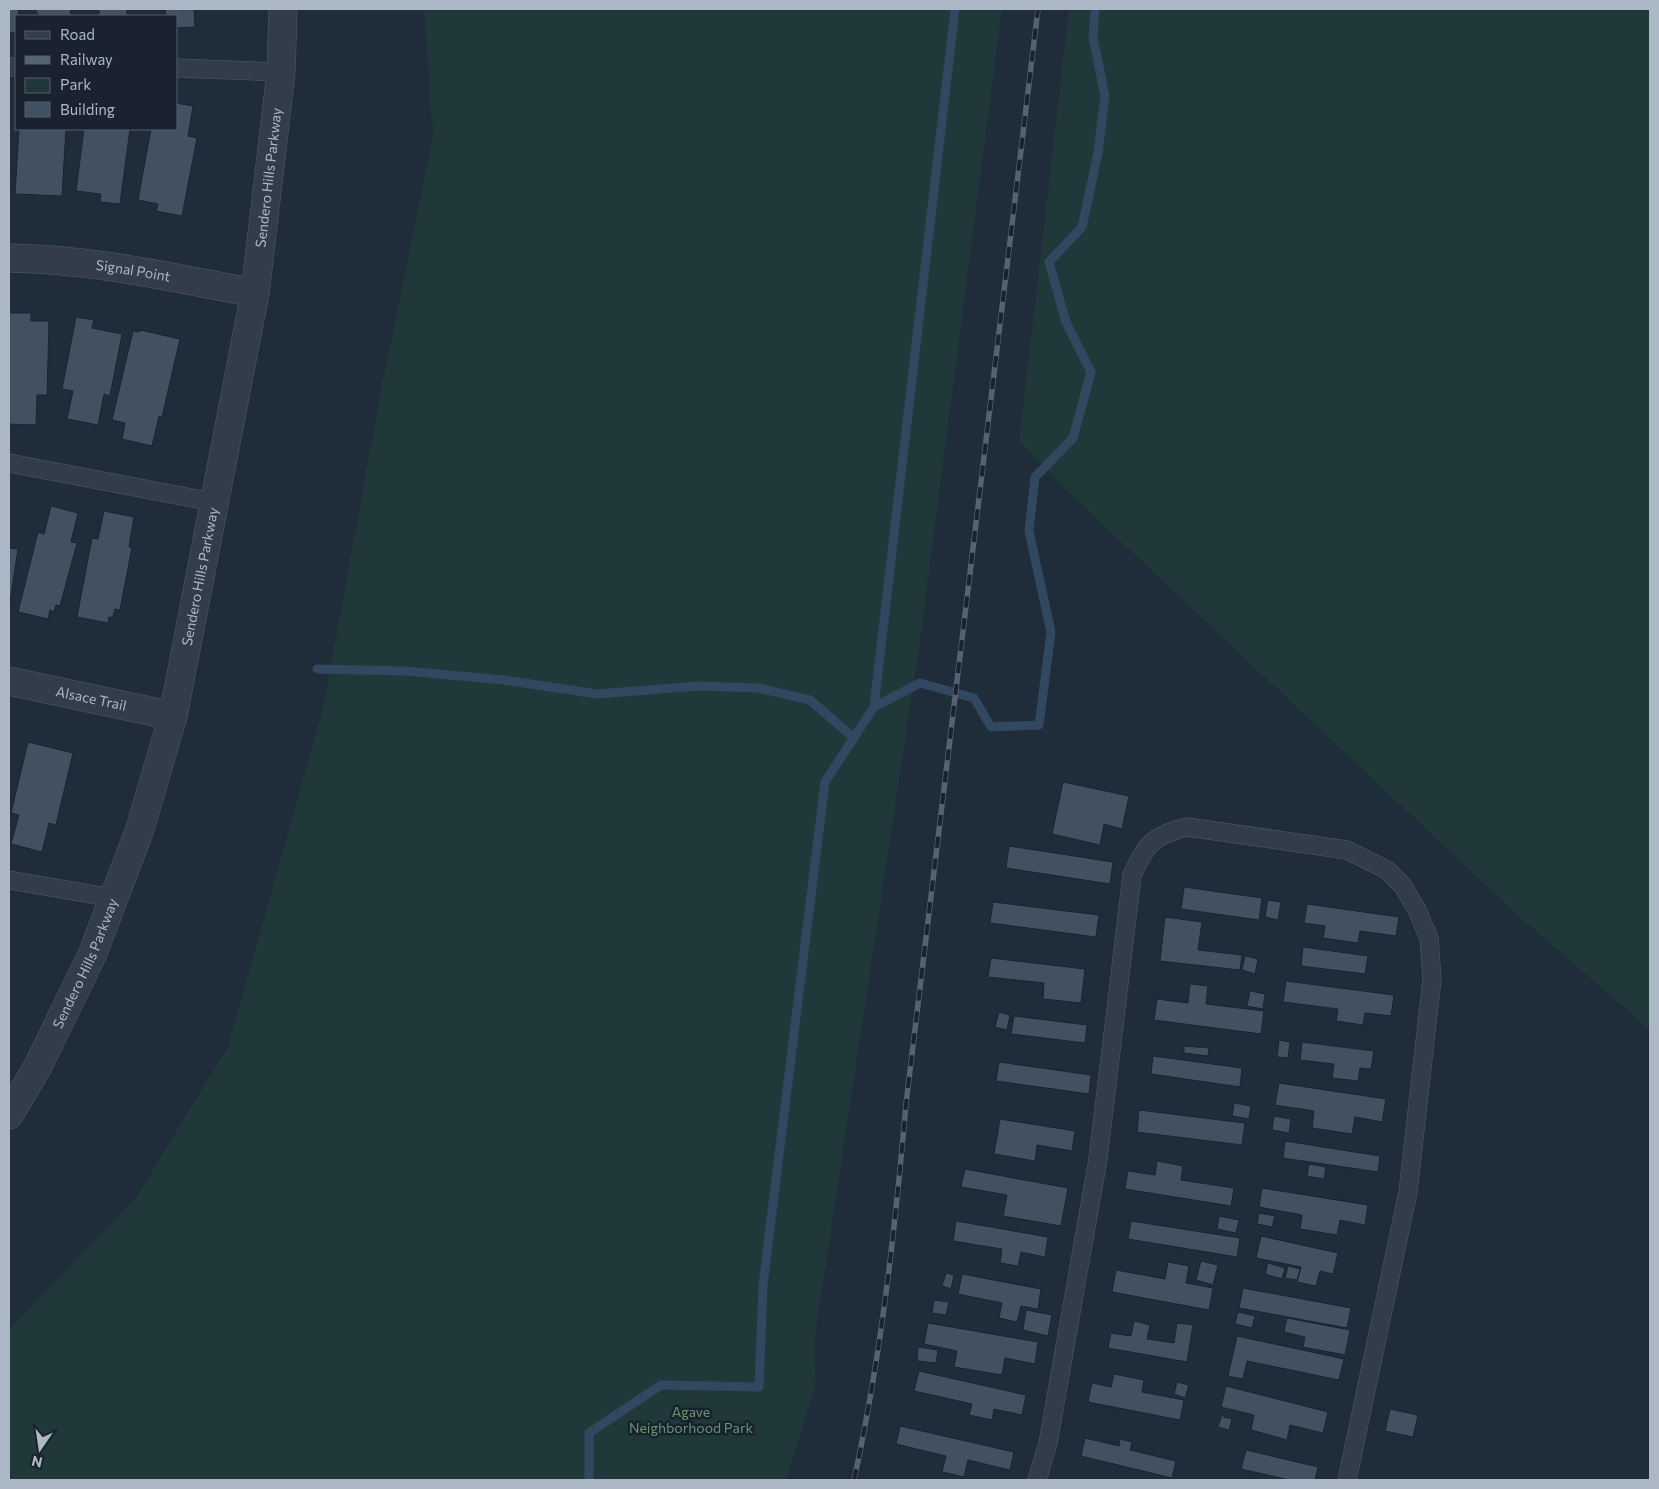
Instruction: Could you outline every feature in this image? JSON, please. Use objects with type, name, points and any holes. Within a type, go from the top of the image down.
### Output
[{"type":"street","name":"Sendero Hills Parkway","points":[[9,1114],[38,1066],[92,955],[139,832],[173,716],[255,293],[281,72],[283,9]]},
{"type":"street","name":"Signal Point","points":[[9,258],[42,258],[135,269],[255,293]]},
{"type":"street","name":"Alsace Trail","points":[[9,681],[173,716]]},
{"type":"lane","points":[[178,68],[281,72]]},
{"type":"lane","points":[[9,463],[213,502]]},
{"type":"lane","points":[[1037,1480],[1048,1443],[1098,1159],[1132,875],[1144,851],[1161,834],[1187,827],[1347,850],[1387,870],[1403,886],[1417,910],[1429,938],[1432,979],[1408,1192],[1347,1480]]},
{"type":"lane","points":[[9,880],[114,898]]},
{"type":"green space","name":"Agave Neighborhood Park","points":[[424,9],[1002,9],[920,641],[814,1343],[816,1384],[786,1480],[9,1480],[9,1329],[135,1199],[228,1047],[323,708],[383,380],[433,136]]},
{"type":"green space","points":[[1069,9],[1650,9],[1650,1030],[1513,911],[1062,486],[1019,441]]},
{"type":"building","points":[[9,9],[18,9],[19,15],[15,15],[15,32],[9,33]]},
{"type":"building","points":[[35,9],[70,9],[71,15],[38,15]]},
{"type":"building","points":[[99,9],[127,9],[127,15],[99,15]]},
{"type":"building","points":[[165,9],[194,9],[195,27],[178,28],[178,15],[166,15]]},
{"type":"building","points":[[178,103],[193,106],[188,136],[197,138],[182,216],[156,211],[158,204],[138,200],[151,130],[178,130]]},
{"type":"building","points":[[19,130],[66,130],[62,196],[15,194]]},
{"type":"building","points":[[84,130],[130,130],[120,204],[100,202],[101,194],[76,191]]},
{"type":"building","points":[[9,313],[31,313],[31,321],[49,321],[47,395],[37,395],[36,425],[9,424]]},
{"type":"building","points":[[76,317],[94,320],[92,328],[122,334],[110,396],[104,394],[98,425],[67,419],[73,391],[62,389]]},
{"type":"building","points":[[140,330],[180,339],[162,417],[159,416],[152,446],[122,439],[125,423],[112,420],[133,331],[139,332]]},
{"type":"building","points":[[51,506],[78,513],[71,542],[77,543],[60,606],[56,605],[54,612],[50,610],[48,619],[18,612],[38,532],[44,534]]},
{"type":"building","points":[[104,511],[134,517],[129,547],[132,547],[120,610],[115,609],[113,617],[109,617],[108,623],[77,617],[92,538],[98,539]]},
{"type":"building","points":[[9,548],[18,549],[9,608]]},
{"type":"building","points":[[28,742],[73,753],[56,825],[49,823],[42,852],[11,844],[19,815],[11,813]]},
{"type":"building","points":[[1063,782],[1129,796],[1122,829],[1104,824],[1100,845],[1052,834]]},
{"type":"building","points":[[1009,846],[1113,862],[1110,884],[1006,868]]},
{"type":"building","points":[[1184,887],[1262,898],[1259,920],[1181,909]]},
{"type":"building","points":[[1268,900],[1281,902],[1278,920],[1265,917]]},
{"type":"building","points":[[993,902],[1099,915],[1096,937],[990,923]]},
{"type":"building","points":[[1307,904],[1399,917],[1396,936],[1360,931],[1358,943],[1323,938],[1325,926],[1304,923]]},
{"type":"building","points":[[1165,917],[1202,922],[1198,950],[1242,955],[1240,970],[1160,961]]},
{"type":"building","points":[[1303,947],[1368,956],[1365,974],[1301,966]]},
{"type":"building","points":[[1245,956],[1258,959],[1255,974],[1242,970]]},
{"type":"building","points":[[991,958],[1085,969],[1081,1003],[1043,999],[1044,983],[988,977]]},
{"type":"building","points":[[1286,981],[1394,995],[1391,1016],[1365,1013],[1363,1025],[1336,1021],[1338,1009],[1283,1002]]},
{"type":"building","points":[[1190,984],[1208,986],[1206,1004],[1264,1011],[1261,1034],[1154,1020],[1157,999],[1188,1003]]},
{"type":"building","points":[[1250,991],[1265,994],[1263,1009],[1247,1006]]},
{"type":"building","points":[[999,1012],[1010,1015],[1007,1030],[995,1027]]},
{"type":"building","points":[[1014,1016],[1087,1025],[1085,1043],[1011,1034]]},
{"type":"building","points":[[1279,1040],[1290,1042],[1288,1058],[1277,1057]]},
{"type":"building","points":[[1302,1042],[1374,1051],[1371,1069],[1360,1068],[1358,1081],[1332,1078],[1334,1064],[1300,1060]]},
{"type":"building","points":[[1184,1046],[1209,1048],[1208,1056],[1184,1053]]},
{"type":"building","points":[[1153,1056],[1242,1068],[1240,1087],[1151,1074]]},
{"type":"building","points":[[999,1062],[1091,1075],[1089,1094],[996,1081]]},
{"type":"building","points":[[1279,1083],[1386,1099],[1382,1122],[1355,1117],[1352,1134],[1312,1128],[1314,1111],[1275,1105]]},
{"type":"building","points":[[1234,1103],[1251,1106],[1249,1119],[1232,1116]]},
{"type":"building","points":[[1139,1110],[1245,1123],[1242,1145],[1137,1132]]},
{"type":"building","points":[[1274,1116],[1291,1119],[1289,1133],[1272,1130]]},
{"type":"building","points":[[1000,1119],[1075,1131],[1072,1151],[1037,1145],[1035,1161],[994,1154]]},
{"type":"building","points":[[1285,1141],[1380,1156],[1378,1172],[1283,1158]]},
{"type":"building","points":[[1157,1161],[1183,1166],[1181,1180],[1234,1188],[1231,1206],[1125,1189],[1128,1171],[1155,1175]]},
{"type":"building","points":[[1309,1164],[1326,1167],[1324,1179],[1307,1176]]},
{"type":"building","points":[[965,1169],[1068,1188],[1061,1226],[1003,1216],[1007,1195],[961,1187]]},
{"type":"building","points":[[1262,1188],[1368,1205],[1365,1225],[1340,1220],[1337,1235],[1300,1229],[1302,1215],[1259,1207]]},
{"type":"building","points":[[1259,1213],[1275,1216],[1272,1227],[1257,1224]]},
{"type":"building","points":[[1219,1216],[1239,1220],[1236,1233],[1217,1229]]},
{"type":"building","points":[[956,1221],[1048,1237],[1045,1257],[1021,1252],[1018,1266],[1000,1263],[1002,1249],[953,1241]]},
{"type":"building","points":[[1131,1221],[1240,1238],[1237,1257],[1128,1239]]},
{"type":"building","points":[[1261,1236],[1338,1253],[1333,1274],[1320,1271],[1316,1286],[1297,1282],[1301,1267],[1256,1258]]},
{"type":"building","points":[[1201,1261],[1218,1265],[1213,1285],[1196,1280]]},
{"type":"building","points":[[1168,1262],[1189,1266],[1186,1283],[1213,1288],[1209,1310],[1112,1292],[1116,1270],[1165,1279]]},
{"type":"building","points":[[1268,1263],[1285,1268],[1282,1279],[1265,1274]]},
{"type":"building","points":[[1288,1266],[1300,1269],[1297,1280],[1285,1278]]},
{"type":"building","points":[[946,1273],[954,1275],[951,1289],[942,1286]]},
{"type":"building","points":[[962,1274],[1041,1289],[1038,1309],[1021,1306],[1017,1322],[999,1318],[1002,1303],[958,1294]]},
{"type":"building","points":[[1243,1288],[1351,1308],[1347,1328],[1239,1308]]},
{"type":"building","points":[[934,1300],[949,1302],[946,1315],[932,1313]]},
{"type":"building","points":[[1026,1310],[1052,1315],[1048,1336],[1023,1330]]},
{"type":"building","points":[[1238,1312],[1255,1316],[1252,1328],[1235,1324]]},
{"type":"building","points":[[1287,1318],[1350,1330],[1345,1355],[1303,1347],[1305,1337],[1284,1332]]},
{"type":"building","points":[[1134,1321],[1150,1325],[1147,1339],[1174,1343],[1177,1323],[1193,1325],[1187,1362],[1108,1348],[1111,1333],[1131,1336]]},
{"type":"building","points":[[928,1323],[1038,1342],[1035,1364],[1005,1358],[1002,1375],[954,1367],[957,1351],[924,1344]]},
{"type":"building","points":[[1237,1336],[1344,1359],[1339,1380],[1247,1361],[1243,1379],[1228,1376]]},
{"type":"building","points":[[918,1347],[938,1350],[936,1363],[917,1361]]},
{"type":"building","points":[[919,1371],[1026,1395],[1022,1415],[994,1409],[992,1420],[969,1415],[972,1404],[914,1391]]},
{"type":"building","points":[[1114,1374],[1144,1380],[1142,1392],[1184,1400],[1180,1420],[1088,1402],[1092,1383],[1111,1387]]},
{"type":"building","points":[[1177,1382],[1189,1385],[1185,1398],[1174,1394]]},
{"type":"building","points":[[1226,1386],[1328,1412],[1323,1433],[1290,1425],[1287,1440],[1251,1430],[1254,1415],[1221,1407]]},
{"type":"building","points":[[1390,1409],[1418,1415],[1413,1437],[1385,1431]]},
{"type":"building","points":[[1222,1414],[1224,1417],[1232,1419],[1229,1430],[1218,1427]]},
{"type":"building","points":[[900,1426],[1014,1452],[1010,1470],[968,1460],[964,1477],[942,1472],[946,1456],[896,1444]]},
{"type":"building","points":[[1085,1438],[1119,1446],[1120,1439],[1132,1442],[1130,1450],[1176,1461],[1172,1478],[1081,1456]]},
{"type":"building","points":[[1246,1450],[1318,1467],[1315,1480],[1289,1480],[1241,1469]]},
{"type":"waterway","points":[[589,1480],[589,1433],[661,1385],[759,1387],[763,1285],[825,782],[874,707],[955,9]]},
{"type":"waterway","points":[[874,707],[920,683],[974,698],[991,727],[1039,725],[1051,632],[1029,531],[1035,477],[1073,438],[1091,372],[1066,322],[1049,262],[1082,227],[1098,153],[1105,96],[1093,37],[1095,9]]},
{"type":"waterway","points":[[317,669],[405,671],[504,680],[597,694],[699,686],[758,688],[810,700],[854,738]]},
{"type":"railway","points":[[854,1480],[864,1434],[886,1293],[906,1104],[1038,9]]}]
